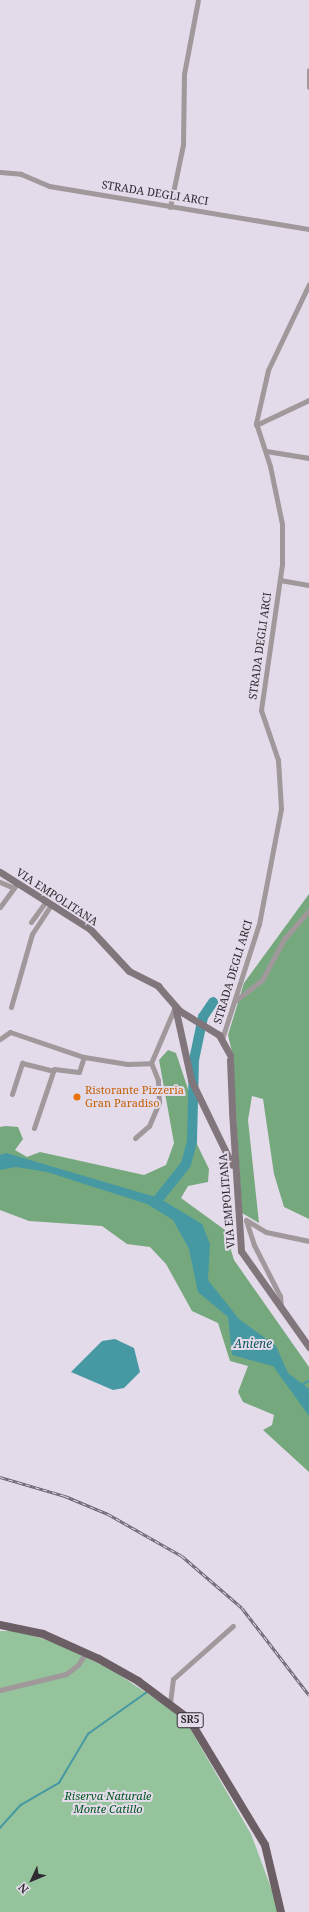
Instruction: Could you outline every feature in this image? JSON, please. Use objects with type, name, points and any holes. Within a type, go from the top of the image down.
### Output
[{"type":"main road","name":"VIA EMPOLITANA","points":[[0,872],[15,886],[93,932],[128,971],[161,989],[174,1007],[190,1019],[220,1036],[230,1058],[232,1128],[241,1252],[309,1347]]},
{"type":"main road","points":[[174,1007],[191,1080],[218,1130],[235,1173]]},
{"type":"main road","points":[[179,1031],[190,1019]]},
{"type":"main road","points":[[218,1130],[227,1133],[232,1128]]},
{"type":"main road","name":"SR5","points":[[0,1625],[43,1634],[86,1652],[170,1702],[196,1727],[236,1802],[263,1841],[271,1861],[281,1912]]},
{"type":"street","points":[[170,206],[183,145],[184,79],[198,0]]},
{"type":"street","points":[[309,70],[309,87]]},
{"type":"street","name":"STRADA DEGLI ARCI","points":[[0,172],[21,174],[47,186],[289,223],[309,229]]},
{"type":"street","points":[[256,424],[268,370],[309,284]]},
{"type":"street","points":[[256,424],[309,400]]},
{"type":"street","name":"STRADA DEGLI ARCI","points":[[220,1036],[235,1001],[259,924],[280,816],[279,764],[261,710],[280,580],[281,513],[266,451],[256,424]]},
{"type":"street","points":[[266,451],[309,458]]},
{"type":"street","points":[[280,580],[309,585]]},
{"type":"street","points":[[0,882],[15,886],[0,907]]},
{"type":"street","points":[[31,922],[47,904]]},
{"type":"street","points":[[11,1007],[30,938],[47,904]]},
{"type":"street","points":[[235,1001],[260,982],[286,935],[309,910]]},
{"type":"street","points":[[136,1138],[151,1123],[159,1102],[158,1080],[151,1063],[174,1007]]},
{"type":"street","points":[[0,1039],[10,1032],[84,1057],[127,1064],[151,1063]]},
{"type":"street","points":[[12,1094],[22,1063],[53,1071],[79,1072],[84,1057]]},
{"type":"street","points":[[34,1128],[53,1071]]},
{"type":"street","points":[[280,1308],[280,1296],[254,1245],[246,1220],[266,1232],[309,1241]]},
{"type":"street","points":[[170,1702],[170,1687],[175,1676],[233,1626]]},
{"type":"street","points":[[0,1690],[66,1674],[78,1665],[86,1652]]},
{"type":"green space","points":[[309,894],[309,1219],[284,1207],[274,1174],[263,1099],[252,1096],[248,1120],[259,1223],[242,1213],[232,1052],[228,1035],[244,983]]},
{"type":"green space","points":[[168,1050],[176,1053],[192,1101],[194,1138],[209,1169],[208,1182],[188,1186],[181,1198],[225,1230],[234,1260],[309,1367],[309,1472],[263,1430],[272,1425],[274,1415],[243,1402],[238,1392],[248,1366],[230,1361],[218,1323],[192,1311],[166,1264],[150,1247],[127,1244],[102,1226],[29,1221],[0,1210],[0,1127],[18,1127],[23,1139],[15,1150],[27,1157],[40,1152],[144,1175],[166,1165],[174,1143],[159,1060]]},
{"type":"green space","name":"Riserva Naturale Monte Catillo","points":[[0,1631],[19,1631],[58,1644],[112,1670],[184,1718],[251,1834],[280,1912],[0,1912]]},
{"type":"water","name":"Aniene","points":[[6,1153],[159,1198],[202,1224],[210,1244],[208,1280],[239,1319],[276,1346],[288,1373],[309,1389],[309,1416],[273,1366],[232,1355],[228,1317],[198,1292],[189,1249],[173,1220],[147,1204],[47,1172],[16,1167],[0,1170],[0,1155]]},
{"type":"water","points":[[115,1339],[134,1348],[140,1372],[124,1388],[113,1390],[71,1372],[102,1341]]},
{"type":"waterway","points":[[156,1202],[186,1164],[192,1141],[194,1060],[203,1017],[213,1002]]},
{"type":"waterway","points":[[302,1385],[309,1381]]},
{"type":"waterway","points":[[0,1828],[21,1805],[59,1783],[88,1734],[147,1692]]},
{"type":"railway","points":[[0,1477],[65,1496],[108,1514],[182,1556],[242,1608],[309,1695]]},
{"type":"place","name":"Ristorante Pizzeria Gran Paradiso","points":[[77,1097]]}]
